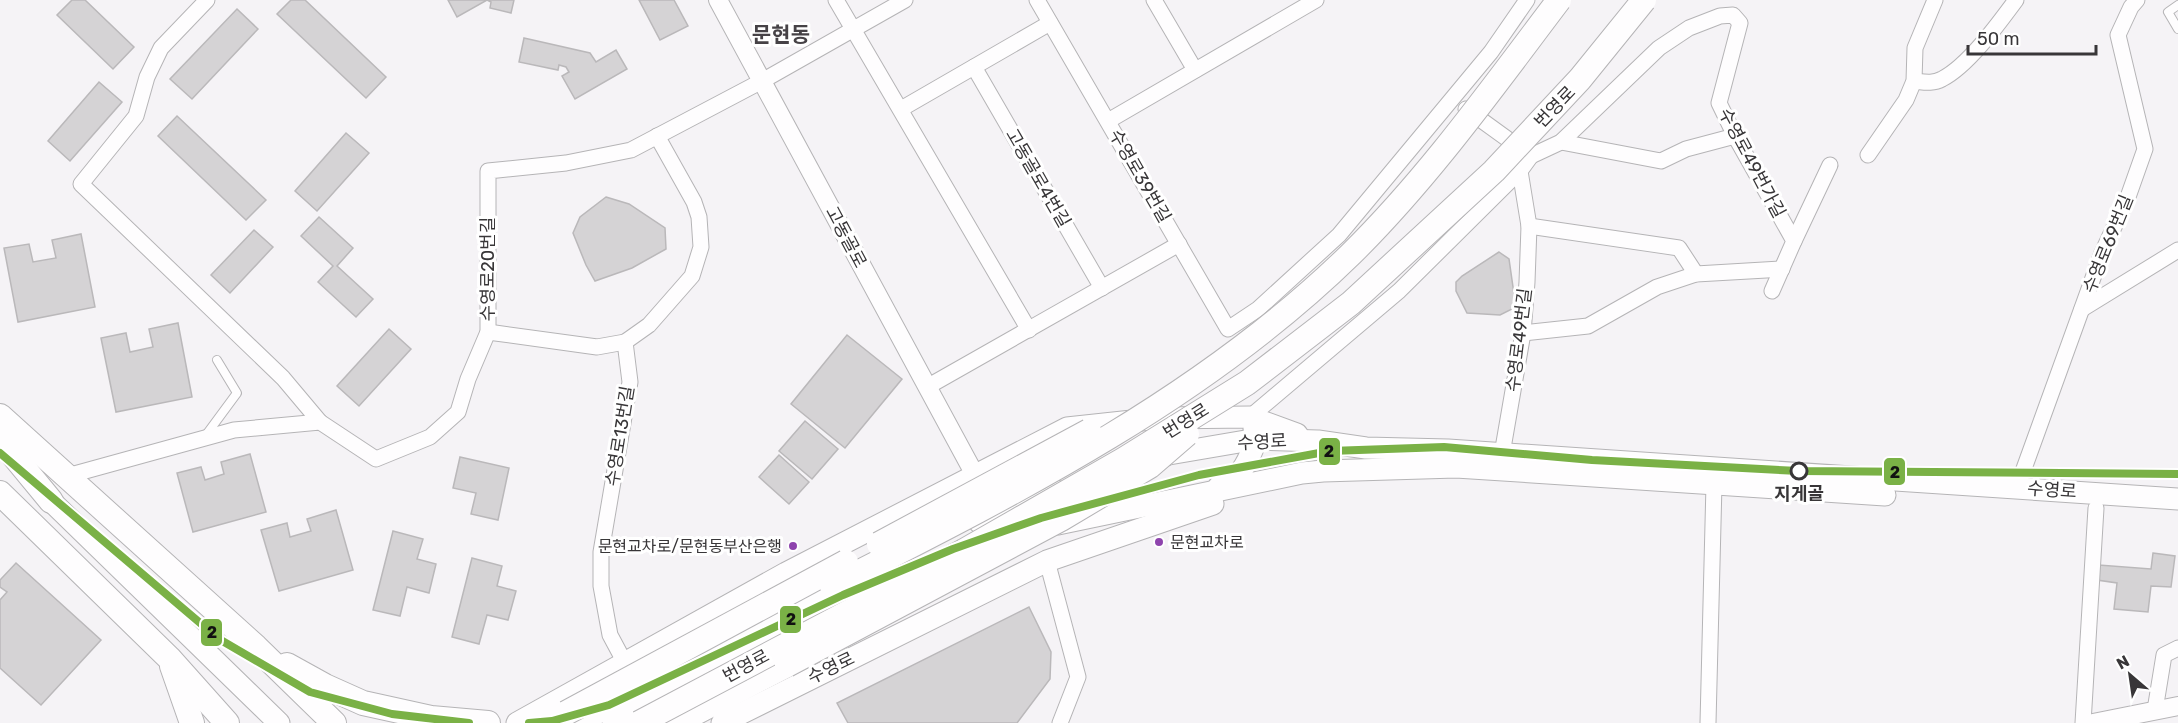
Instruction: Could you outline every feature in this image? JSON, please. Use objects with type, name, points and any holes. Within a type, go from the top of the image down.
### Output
[{"type":"main road","name":"번영로","points":[[569,720],[620,698],[977,512],[1095,447],[1258,336],[1351,254],[1439,158],[1559,0]]},
{"type":"main road","name":"번영로","points":[[639,723],[964,551],[1123,460],[1248,383],[1351,303],[1494,171],[1580,80],[1644,0]]},
{"type":"main road","points":[[569,720],[1149,399],[1258,336]]},
{"type":"main road","points":[[676,723],[1061,519],[1150,466],[1248,383]]},
{"type":"main road","points":[[0,416],[256,647],[334,723]]},
{"type":"main road","points":[[1196,495],[1234,480],[1247,463],[1257,439],[1250,417]]},
{"type":"main road","points":[[516,723],[786,573],[1067,428],[1160,418],[1250,417],[1318,441]]},
{"type":"main road","name":"수영로","points":[[569,720],[1021,502],[1169,454],[1257,439],[1318,441],[1366,447],[2178,499]]},
{"type":"main road","points":[[0,440],[51,501],[279,723]]},
{"type":"main road","points":[[0,465],[51,501]]},
{"type":"main road","name":"수영로","points":[[614,723],[631,711],[793,628],[1006,534],[1302,473],[1456,467],[2178,513]]},
{"type":"main road","name":"수영로","points":[[722,723],[748,717],[1047,561],[1181,514],[1323,471]]},
{"type":"main road","points":[[0,493],[170,658],[227,723]]},
{"type":"main road","points":[[256,647],[325,686],[363,703],[431,718],[488,723]]},
{"type":"main road","points":[[170,658],[192,723]]},
{"type":"street","points":[[207,0],[161,48],[147,77],[136,116],[81,184],[283,378],[320,422]]},
{"type":"street","name":"고동골로","points":[[718,0],[975,475]]},
{"type":"street","points":[[836,0],[1029,330]]},
{"type":"street","name":"수영로20번길","points":[[320,422],[376,459],[430,437],[458,412],[468,379],[488,332],[488,171],[566,163],[631,150],[762,81],[905,0]]},
{"type":"street","name":"수영로39번길","points":[[1037,0],[1228,329],[1258,309],[1339,235],[1452,100]]},
{"type":"street","points":[[1154,0],[1195,70]]},
{"type":"street","points":[[1108,121],[1316,0]]},
{"type":"street","points":[[1527,0],[1491,52],[1452,100],[1532,156]]},
{"type":"street","points":[[1868,155],[1906,100],[1914,81],[1915,48],[1935,0]]},
{"type":"street","points":[[1914,81],[1930,83],[1943,79],[1957,68],[1990,35],[2016,0]]},
{"type":"street","name":"수영로69번길","points":[[2018,488],[2102,253],[2128,197],[2145,149],[2118,35],[2131,7],[2137,0]]},
{"type":"street","name":"수영로49번가길","points":[[1560,142],[1659,48],[1689,28],[1720,16],[1733,15],[1740,22],[1719,103],[1794,241]]},
{"type":"street","points":[[901,109],[1050,23]]},
{"type":"street","name":"고동골로4번길","points":[[974,67],[1102,288]]},
{"type":"street","points":[[488,332],[597,347],[626,342],[649,326],[692,276],[701,247],[699,217],[694,202],[657,136]]},
{"type":"street","points":[[1250,417],[1399,291],[1520,171],[1532,156],[1560,142],[1660,161],[1686,149],[1735,136]]},
{"type":"street","name":"수영로49번가길","points":[[1772,291],[1830,165]]},
{"type":"street","name":"수영로49번길","points":[[1502,454],[1523,333],[1529,226],[1520,171]]},
{"type":"street","points":[[1529,226],[1679,248],[1696,274]]},
{"type":"street","points":[[927,387],[1179,244]]},
{"type":"street","points":[[2082,309],[2178,250]]},
{"type":"street","points":[[1523,333],[1588,326],[1656,287],[1696,274],[1782,269]]},
{"type":"street","name":"수영로13번길","points":[[625,663],[610,635],[600,586],[601,552],[630,382],[626,342]]},
{"type":"street","points":[[67,476],[234,430],[320,422]]},
{"type":"street","points":[[1708,723],[1714,484]]},
{"type":"street","name":"수영로","points":[[2083,723],[2096,508]]},
{"type":"street","points":[[1047,561],[1078,677],[1060,723]]},
{"type":"street","points":[[2155,710],[2164,655],[2178,648]]},
{"type":"street","points":[[2093,723],[2178,706]]},
{"type":"lane","points":[[2178,6],[2168,12],[2178,29]]},
{"type":"lane","points":[[203,439],[237,393],[217,360]]},
{"type":"building","points":[[72,0],[85,0],[134,47],[113,69],[57,15]]},
{"type":"building","points":[[291,0],[305,0],[386,77],[366,98],[277,14]]},
{"type":"building","points":[[448,0],[487,0],[457,17]]},
{"type":"building","points":[[487,0],[514,0],[511,13],[490,8],[491,2]]},
{"type":"building","points":[[639,0],[674,0],[688,26],[660,40]]},
{"type":"building","points":[[237,9],[258,29],[192,99],[170,79]]},
{"type":"building","points":[[524,38],[590,53],[596,62],[616,50],[627,69],[575,99],[562,76],[569,72],[566,67],[559,65],[558,70],[519,62]]},
{"type":"building","points":[[99,82],[122,102],[70,161],[48,141]]},
{"type":"building","points":[[177,116],[266,200],[246,220],[158,136]]},
{"type":"building","points":[[346,133],[369,153],[317,211],[295,191]]},
{"type":"building","points":[[606,197],[629,204],[665,228],[666,249],[632,268],[595,281],[573,233],[580,217]]},
{"type":"building","points":[[319,217],[353,248],[337,266],[373,299],[356,317],[318,282],[333,266],[301,236]]},
{"type":"building","points":[[254,230],[273,247],[230,293],[211,275]]},
{"type":"building","points":[[81,234],[95,307],[18,322],[4,248],[29,244],[33,262],[56,258],[52,240]]},
{"type":"building","points":[[1499,252],[1509,259],[1515,301],[1512,309],[1500,315],[1467,313],[1456,291],[1456,282]]},
{"type":"building","points":[[178,323],[192,397],[116,412],[101,338],[126,333],[130,352],[153,347],[149,329]]},
{"type":"building","points":[[389,329],[411,349],[359,406],[337,386]]},
{"type":"building","points":[[847,335],[902,379],[845,448],[791,404]]},
{"type":"building","points":[[805,421],[838,449],[812,479],[779,451]]},
{"type":"building","points":[[250,454],[266,512],[193,532],[177,473],[201,467],[205,480],[224,474],[221,462]]},
{"type":"building","points":[[779,455],[809,482],[789,504],[759,477]]},
{"type":"building","points":[[460,457],[509,468],[498,520],[471,514],[476,493],[453,488]]},
{"type":"building","points":[[336,510],[353,570],[279,591],[261,530],[287,523],[290,537],[311,531],[307,519]]},
{"type":"building","points":[[393,531],[423,539],[417,559],[436,564],[429,593],[407,587],[400,616],[373,610]]},
{"type":"building","points":[[2153,553],[2175,556],[2171,587],[2151,586],[2148,612],[2114,609],[2117,583],[2097,580],[2099,565],[2151,569]]},
{"type":"building","points":[[472,558],[502,566],[497,586],[516,591],[508,620],[487,615],[479,644],[452,637]]},
{"type":"building","points":[[16,563],[101,640],[41,705],[0,668],[0,600],[7,592],[0,587],[0,580]]},
{"type":"building","points":[[1029,607],[1051,652],[1050,679],[1017,723],[848,723],[837,703]]},
{"type":"transit line","name":"2","points":[[529,723],[552,721],[609,705],[843,595],[953,549],[1041,518],[1199,475],[1330,451],[1444,447],[1592,460],[1799,471],[2178,474]]},
{"type":"transit line","name":"2","points":[[0,453],[219,639],[310,692],[392,714],[469,723]]},
{"type":"place","name":"지게골","points":[[1799,471]]},
{"type":"place","name":"문현교차로","points":[[1159,542]]},
{"type":"place","name":"문현교차로/문현동부산은행","points":[[793,546]]},
{"type":"district","name":"문현동","points":[[781,35]]}]
